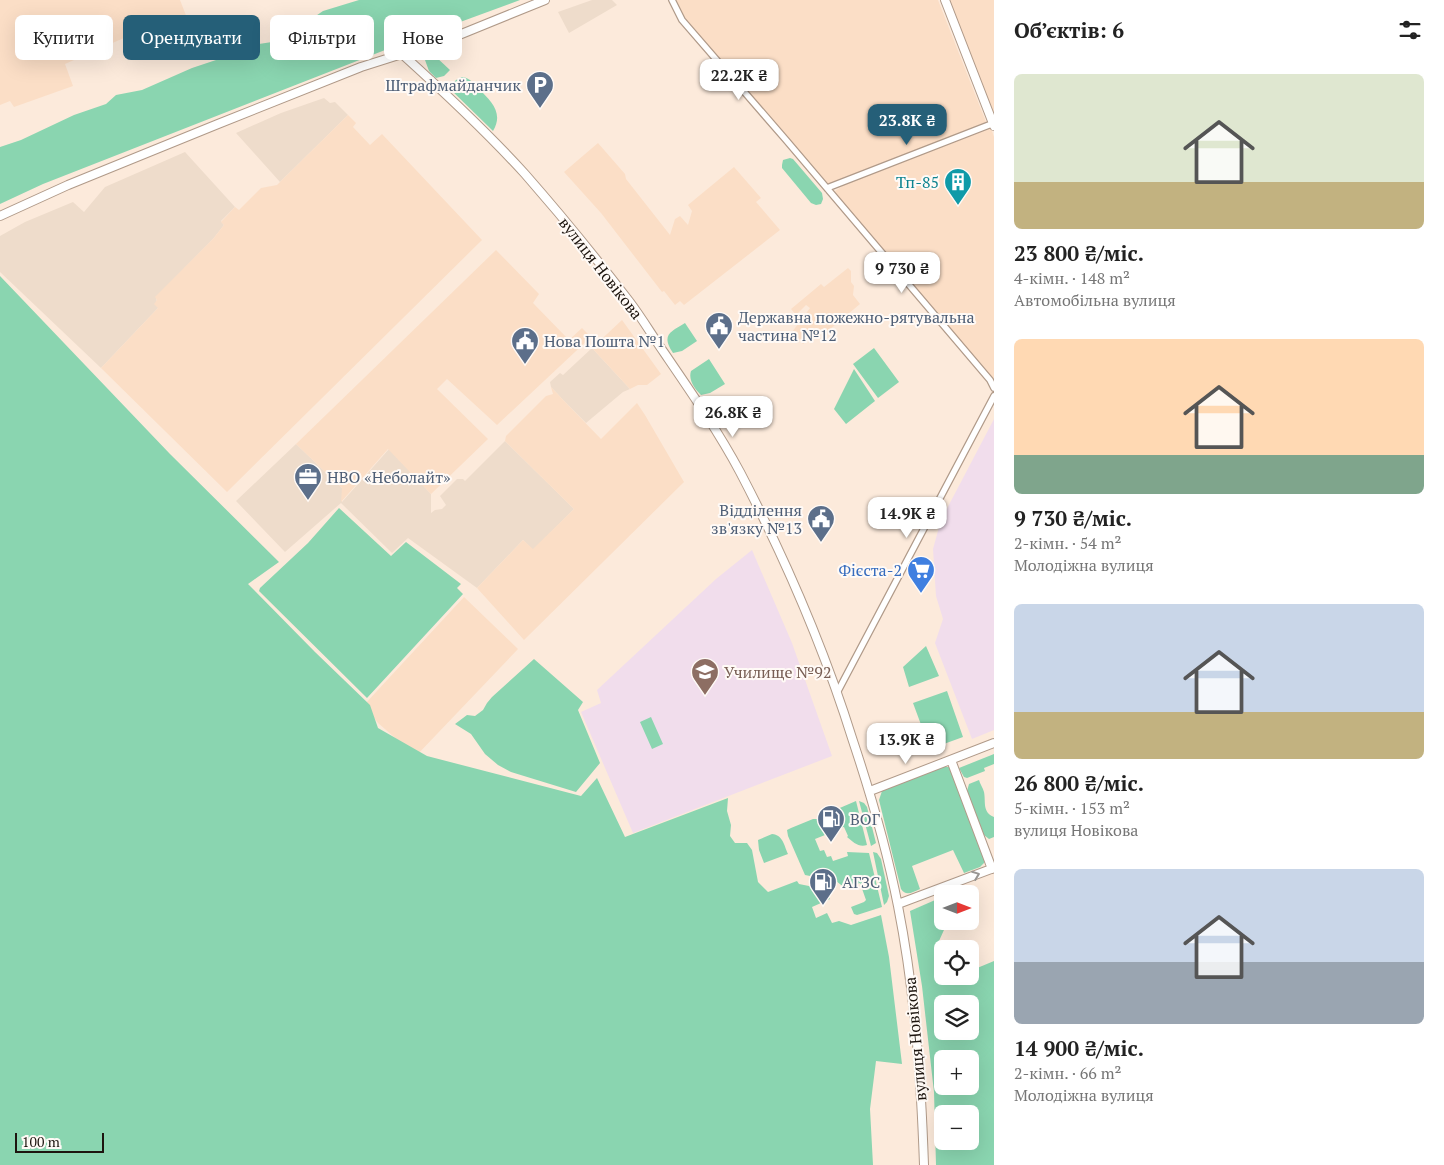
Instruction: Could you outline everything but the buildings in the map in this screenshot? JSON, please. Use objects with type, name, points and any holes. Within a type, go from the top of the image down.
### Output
[{"type":"main road","points":[[462,34],[545,0]]},
{"type":"main road","points":[[945,0],[994,124]]},
{"type":"main road","points":[[0,216],[79,180],[361,67],[384,60]]},
{"type":"main road","name":"вулиця Новікова","points":[[409,60],[440,88],[523,172],[572,229],[632,305],[698,403],[739,471],[780,553],[838,691],[876,812],[898,904],[918,1045],[924,1165]]},
{"type":"main road","points":[[870,791],[994,743]]},
{"type":"main road","points":[[898,904],[993,868],[951,760]]},
{"type":"street","points":[[672,0],[682,20],[990,380],[994,388]]},
{"type":"street","points":[[827,188],[994,124]]},
{"type":"street","points":[[838,691],[994,396]]},
{"type":"shaded area","points":[[0,0],[180,0],[186,15],[123,15],[123,38],[113,43],[113,15],[15,15],[15,60],[74,60],[65,64],[73,86],[14,107],[10,101],[0,105]]},
{"type":"shaded area","points":[[592,0],[612,0],[617,5],[569,33],[558,12]]},
{"type":"shaded area","points":[[669,0],[938,0],[986,122],[829,185]]},
{"type":"shaded area","points":[[948,0],[994,0],[994,116]]},
{"type":"shaded area","points":[[324,98],[330,103],[335,102],[348,115],[280,182],[236,133],[281,113]]},
{"type":"shaded area","points":[[348,115],[356,123],[353,127],[370,145],[382,134],[482,240],[227,492],[101,368],[158,308],[154,304],[157,300],[155,297],[213,239],[224,225],[221,222],[235,207],[239,210],[261,188],[277,185]]},
{"type":"shaded area","points":[[991,128],[994,137],[994,380],[837,199],[835,191],[844,185]]},
{"type":"shaded area","points":[[598,143],[625,174],[626,179],[670,235],[675,219],[680,216],[688,225],[692,211],[688,205],[734,167],[761,198],[756,202],[780,230],[684,305],[680,301],[675,305],[664,291],[662,292],[601,213],[564,172]]},
{"type":"shaded area","points":[[185,152],[235,207],[221,221],[224,225],[213,239],[156,297],[158,308],[101,368],[0,272],[0,236],[25,222],[73,202],[84,212],[105,187]]},
{"type":"shaded area","points":[[496,250],[539,294],[533,303],[569,340],[582,328],[591,337],[497,425],[447,379],[437,389],[488,439],[431,494],[388,449],[341,502],[342,488],[296,444]]},
{"type":"shaded area","points":[[848,268],[851,271],[851,282],[854,286],[853,295],[860,304],[823,335],[819,330],[803,344],[792,332],[810,308],[806,305],[796,315],[791,309],[821,284],[824,287]]},
{"type":"shaded area","points":[[622,320],[661,374],[647,385],[638,385],[630,389],[592,348]]},
{"type":"shaded area","points":[[592,348],[630,389],[623,392],[586,423],[551,387],[550,382],[560,373],[563,375]]},
{"type":"shaded area","points":[[551,387],[601,439],[637,403],[684,482],[524,640],[477,588],[523,540],[533,549],[574,509],[505,441],[506,436],[546,396],[553,394]]},
{"type":"shaded area","points":[[994,419],[994,730],[972,739],[935,643],[943,619],[936,596],[933,549],[941,520]]},
{"type":"shaded area","points":[[505,441],[574,509],[533,550],[523,540],[477,588],[408,538],[392,553],[341,503],[285,552],[236,501],[296,444],[342,488],[342,502],[389,449],[431,494],[431,513],[442,509],[446,505],[440,496],[457,479],[465,481]]},
{"type":"shaded area","name":"Училище №92","points":[[752,550],[792,643],[832,756],[633,833],[581,712],[601,703],[597,690],[716,579]]},
{"type":"shaded area","points":[[464,597],[518,649],[416,756],[378,723],[364,705]]},
{"type":"green space","points":[[359,0],[520,0],[462,21],[462,15],[384,15],[384,50],[374,54],[374,15],[317,15],[323,11]]},
{"type":"green space","points":[[270,42],[270,60],[360,60],[43,184],[0,204],[0,147],[21,140],[74,115],[106,104],[116,95],[142,90],[192,68],[216,60],[260,60],[260,44]]},
{"type":"green space","points":[[425,60],[439,60],[450,70],[444,76],[436,78],[429,71]]},
{"type":"green space","points":[[462,77],[474,83],[495,108],[497,119],[493,131],[449,88],[456,80]]},
{"type":"green space","points":[[793,159],[822,193],[823,199],[821,204],[811,203],[782,168],[783,160]]},
{"type":"green space","points":[[0,276],[170,454],[279,562],[248,584],[370,705],[378,728],[427,756],[581,796],[597,778],[625,837],[728,798],[727,811],[731,825],[730,836],[735,843],[747,843],[752,850],[758,882],[768,892],[797,881],[799,884],[824,889],[830,899],[812,907],[816,918],[827,913],[832,923],[839,921],[851,925],[881,915],[889,957],[902,1064],[876,1061],[870,1109],[873,1165],[0,1165]]},
{"type":"green space","points":[[685,323],[697,341],[682,351],[673,353],[669,347],[669,335]]},
{"type":"green space","points":[[874,348],[899,382],[878,398],[853,364]]},
{"type":"green space","points":[[709,359],[725,384],[710,393],[701,395],[694,387],[690,374],[691,371]]},
{"type":"green space","points":[[854,369],[875,401],[846,424],[834,409]]},
{"type":"green space","points":[[339,508],[391,556],[406,542],[461,584],[457,588],[463,594],[367,698],[259,591],[308,543]]},
{"type":"green space","points":[[926,646],[939,676],[909,687],[903,667]]},
{"type":"green space","points":[[534,659],[583,702],[578,710],[600,763],[576,792],[511,772],[498,765],[485,754],[471,734],[455,724],[467,715],[475,716],[483,710],[492,697]]},
{"type":"green space","points":[[947,691],[963,737],[930,749],[913,703]]},
{"type":"green space","points":[[651,717],[663,744],[652,749],[640,722]]},
{"type":"green space","points":[[994,754],[994,764],[984,768],[985,771],[967,778],[964,777],[959,768]]},
{"type":"green space","points":[[942,767],[949,767],[951,769],[985,860],[980,867],[964,873],[953,850],[912,866],[920,889],[905,893],[901,889],[879,800],[882,791]]},
{"type":"green space","points":[[979,780],[984,792],[986,810],[994,817],[994,837],[989,839],[984,835],[967,791],[969,784]]},
{"type":"green space","points":[[856,801],[867,845],[864,846],[856,844],[847,837],[844,827],[839,828],[833,816],[835,810]]},
{"type":"green space","points":[[859,801],[867,807],[876,843],[871,846]]},
{"type":"green space","points":[[813,819],[818,819],[825,835],[815,839],[820,851],[824,850],[827,857],[831,856],[833,861],[848,856],[847,852],[869,853],[882,907],[857,915],[854,914],[851,907],[866,900],[860,883],[845,888],[836,881],[805,875],[787,830]]},
{"type":"green space","points":[[772,834],[781,838],[788,854],[764,863],[759,850],[758,840]]},
{"type":"green space","points":[[873,852],[877,853],[881,859],[889,896],[884,905]]},
{"type":"green space","points":[[934,900],[934,930],[944,930],[939,940],[934,940],[934,985],[979,985],[979,967],[994,961],[994,1165],[936,1165],[936,1150],[979,1150],[979,1105],[934,1105],[934,1095],[979,1095],[979,1050],[934,1050],[934,1092],[922,986],[910,911]]},
{"type":"place","name":"Штрафмайданчик","points":[[540,109]]},
{"type":"place","name":"Тп-85","points":[[958,206]]},
{"type":"place","name":"Державна пожежно-рятувальна частина №12","points":[[719,350]]},
{"type":"place","name":"Нова Пошта №1","points":[[525,365]]},
{"type":"place","name":"НВО «Неболайт»","points":[[308,501]]},
{"type":"place","name":"Відділення зв'язку №13","points":[[821,543]]},
{"type":"place","name":"Фiєста-2","points":[[921,594]]},
{"type":"place","name":"Училище №92","points":[[705,696]]},
{"type":"place","name":"ВОГ","points":[[831,843]]},
{"type":"place","name":"АГЗС","points":[[823,906]]}]
